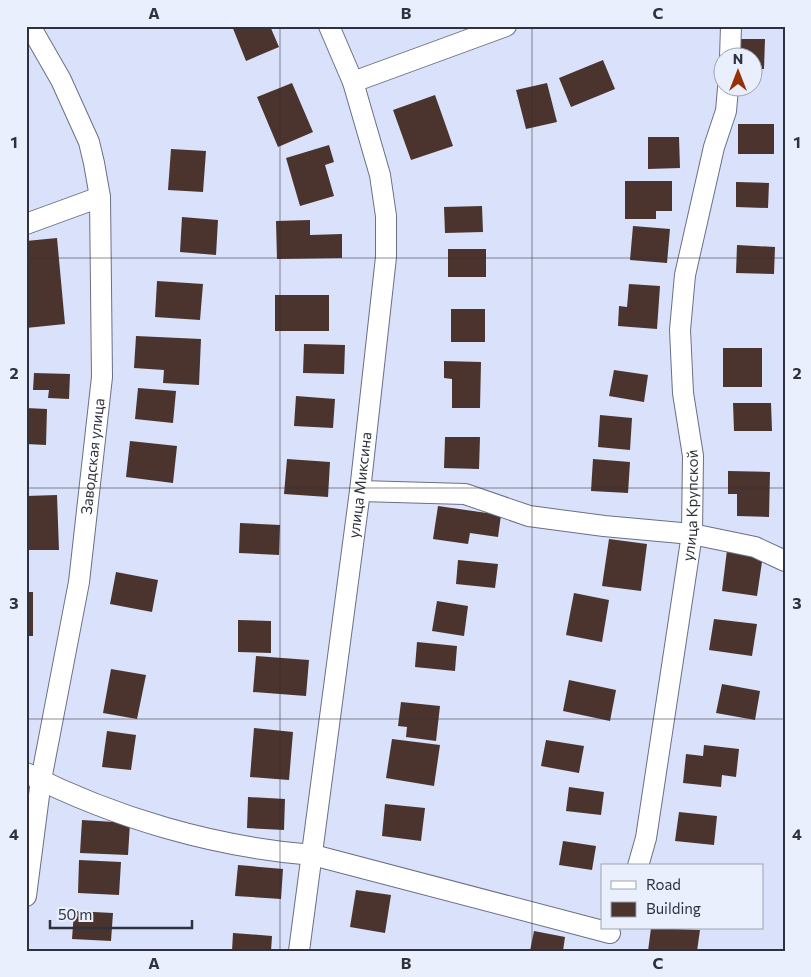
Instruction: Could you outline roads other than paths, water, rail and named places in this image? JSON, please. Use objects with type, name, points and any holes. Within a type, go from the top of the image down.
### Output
[{"type":"street","name":"Заводская улица","points":[[26,896],[34,777],[79,582],[102,377],[100,197],[89,142],[60,80],[30,26]]},
{"type":"street","name":"улица Миксина","points":[[299,951],[360,491],[386,257],[386,216],[380,176],[353,82],[329,26]]},
{"type":"street","points":[[353,82],[506,26]]},
{"type":"street","points":[[730,48],[731,26]]},
{"type":"street","name":"улица Крупской","points":[[639,864],[646,838],[692,534],[693,456],[683,393],[680,330],[685,275],[714,147],[726,112],[727,98]]},
{"type":"street","points":[[26,224],[100,197]]},
{"type":"street","points":[[360,491],[465,494],[529,516],[604,526],[692,534],[755,547],[785,561]]},
{"type":"street","points":[[34,777],[126,815],[215,841],[265,851],[313,854],[609,938]]}]
